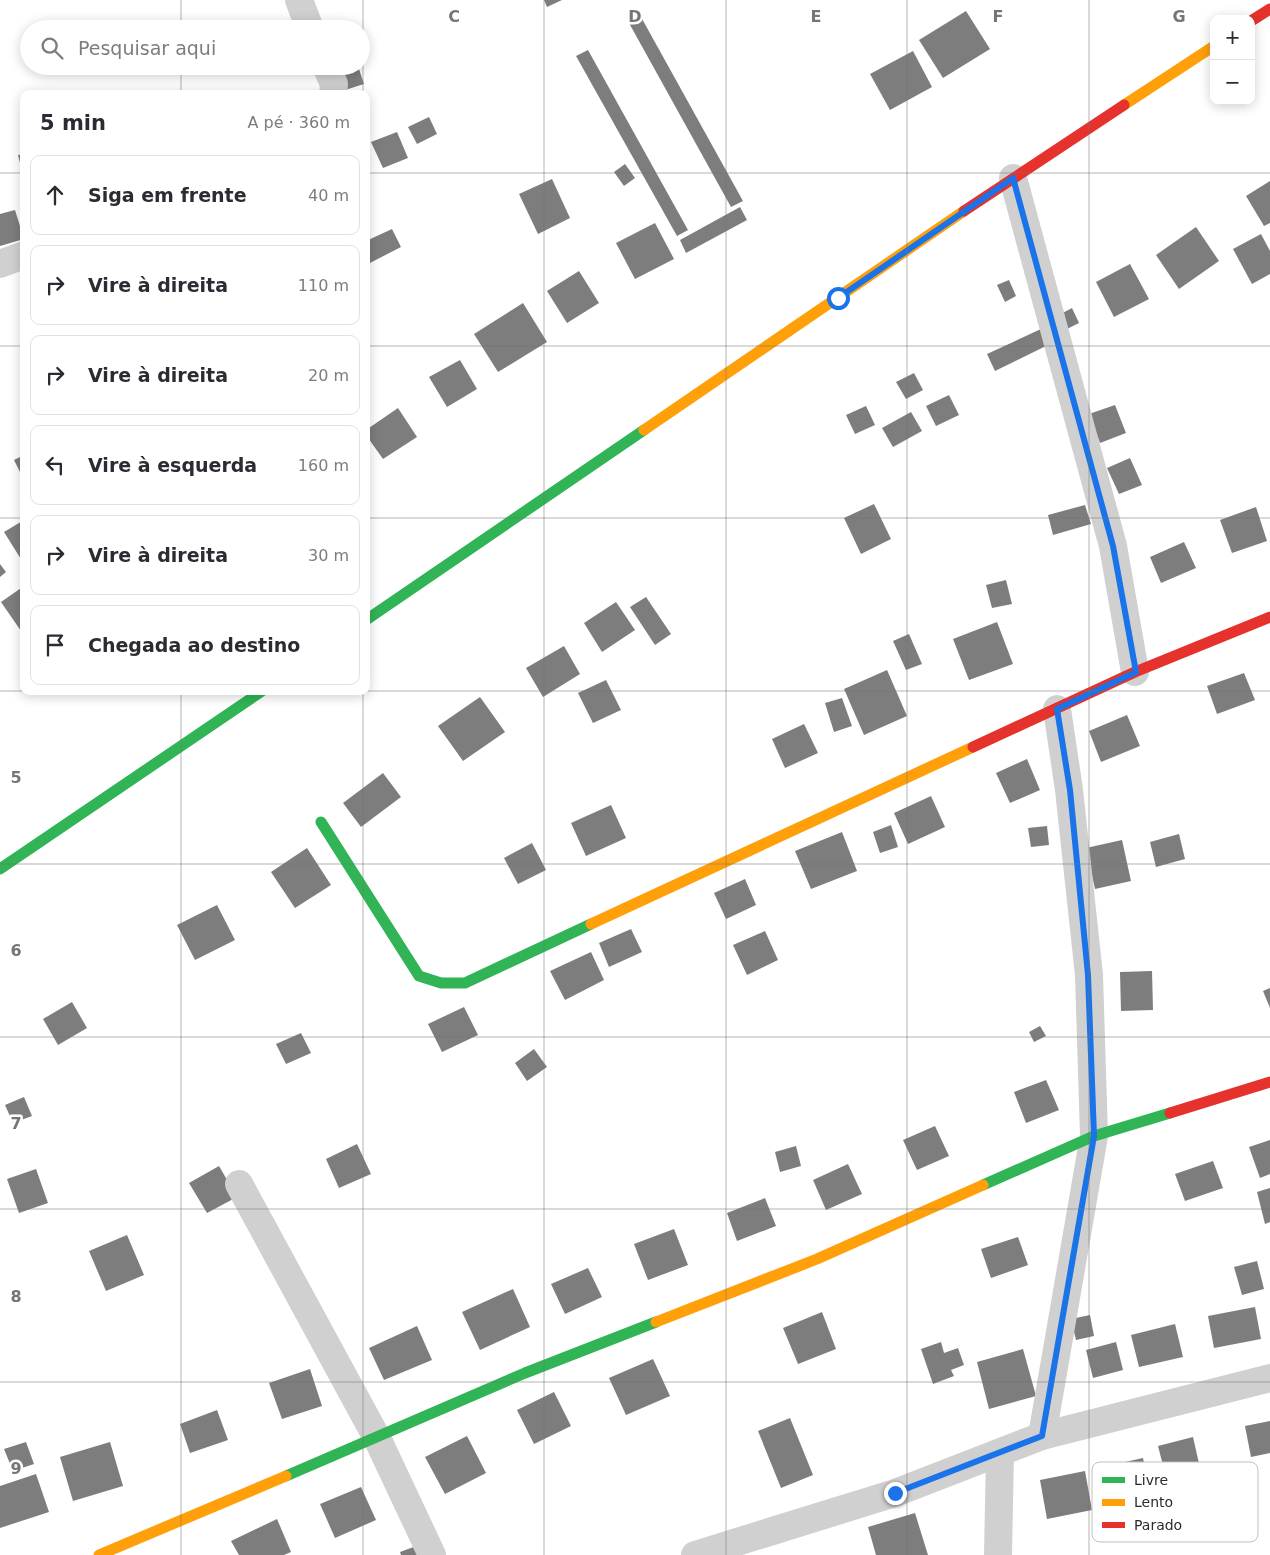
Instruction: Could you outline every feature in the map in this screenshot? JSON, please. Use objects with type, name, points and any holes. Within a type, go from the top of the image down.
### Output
[{"type":"street","points":[[299,0],[307,20]]},
{"type":"street","points":[[1255,18],[1270,9]]},
{"type":"street","points":[[370,617],[1013,178],[1210,49]]},
{"type":"street","points":[[330,75],[334,84],[333,90]]},
{"type":"street","points":[[1013,178],[1113,546],[1136,672]]},
{"type":"street","points":[[0,264],[20,257]]},
{"type":"street","points":[[322,822],[419,976],[441,983],[465,983],[1136,672],[1270,617]]},
{"type":"street","points":[[0,869],[256,695]]},
{"type":"street","points":[[1042,1436],[1094,1136],[1088,975],[1070,790],[1057,709]]},
{"type":"street","points":[[99,1555],[377,1438],[524,1373],[817,1259],[1094,1136],[1270,1082]]},
{"type":"street","points":[[240,1184],[377,1438],[432,1555]]},
{"type":"street","points":[[695,1555],[895,1493],[1042,1436],[1270,1378]]},
{"type":"street","points":[[998,1555],[1000,1453]]},
{"type":"building","points":[[544,0],[562,0],[547,7]]},
{"type":"building","points":[[966,11],[990,49],[943,78],[919,40]]},
{"type":"building","points":[[641,17],[743,201],[731,207],[629,23]]},
{"type":"building","points":[[588,50],[688,230],[677,236],[576,56]]},
{"type":"building","points":[[913,51],[932,87],[890,110],[870,74]]},
{"type":"building","points":[[337,75],[361,75],[364,84],[342,90]]},
{"type":"building","points":[[429,117],[437,134],[417,144],[408,127]]},
{"type":"building","points":[[397,132],[408,158],[383,168],[371,142]]},
{"type":"building","points":[[625,164],[635,178],[624,186],[614,172]]},
{"type":"building","points":[[552,179],[570,218],[538,234],[519,194]]},
{"type":"building","points":[[1270,181],[1270,223],[1264,226],[1246,196]]},
{"type":"building","points":[[740,207],[747,220],[686,253],[680,240]]},
{"type":"building","points":[[15,210],[20,226],[20,240],[0,246],[0,214]]},
{"type":"building","points":[[655,223],[674,259],[635,279],[616,243]]},
{"type":"building","points":[[1196,227],[1219,261],[1179,289],[1156,255]]},
{"type":"building","points":[[392,229],[401,247],[370,263],[370,239]]},
{"type":"building","points":[[1261,234],[1270,251],[1270,274],[1252,284],[1233,249]]},
{"type":"building","points":[[1130,264],[1149,299],[1114,317],[1096,282]]},
{"type":"building","points":[[579,271],[599,303],[567,323],[547,291]]},
{"type":"building","points":[[1009,280],[1016,296],[1005,302],[997,285]]},
{"type":"building","points":[[523,303],[547,342],[498,372],[474,334]]},
{"type":"building","points":[[1072,308],[1079,323],[1063,331],[1055,317]]},
{"type":"building","points":[[1041,329],[1048,345],[995,371],[987,354]]},
{"type":"building","points":[[460,360],[477,389],[447,407],[429,377]]},
{"type":"building","points":[[914,373],[923,390],[906,399],[896,382]]},
{"type":"building","points":[[949,395],[959,415],[936,426],[926,406]]},
{"type":"building","points":[[1115,405],[1126,433],[1100,443],[1089,414]]},
{"type":"building","points":[[866,406],[875,425],[855,434],[846,415]]},
{"type":"building","points":[[398,408],[417,437],[383,459],[370,441],[370,427]]},
{"type":"building","points":[[911,412],[922,431],[893,447],[882,428]]},
{"type":"building","points":[[20,457],[20,472],[14,460]]},
{"type":"building","points":[[1130,458],[1142,485],[1119,494],[1107,468]]},
{"type":"building","points":[[874,504],[891,539],[861,554],[844,518]]},
{"type":"building","points":[[1085,505],[1091,524],[1053,535],[1048,515]]},
{"type":"building","points":[[1256,507],[1267,541],[1232,553],[1220,520]]},
{"type":"building","points":[[20,522],[20,558],[4,532]]},
{"type":"building","points":[[1184,542],[1196,568],[1161,583],[1150,557]]},
{"type":"building","points":[[0,564],[6,572],[0,577]]},
{"type":"building","points":[[1006,580],[1012,604],[992,608],[986,585]]},
{"type":"building","points":[[20,589],[20,630],[1,602]]},
{"type":"building","points":[[646,597],[671,634],[655,645],[630,607]]},
{"type":"building","points":[[616,602],[635,630],[602,652],[584,623]]},
{"type":"building","points":[[997,622],[1013,664],[969,680],[953,639]]},
{"type":"building","points":[[909,634],[922,664],[906,670],[893,641]]},
{"type":"building","points":[[564,646],[580,674],[543,697],[526,668]]},
{"type":"building","points":[[887,670],[907,716],[864,735],[844,689]]},
{"type":"building","points":[[1244,673],[1255,700],[1217,714],[1207,686]]},
{"type":"building","points":[[606,680],[621,710],[593,723],[578,693]]},
{"type":"building","points":[[480,697],[505,732],[463,761],[438,726]]},
{"type":"building","points":[[842,698],[852,726],[834,732],[825,703]]},
{"type":"building","points":[[1127,715],[1140,746],[1101,762],[1089,731]]},
{"type":"building","points":[[804,724],[818,753],[785,768],[772,739]]},
{"type":"building","points":[[1027,759],[1040,790],[1010,803],[996,773]]},
{"type":"building","points":[[383,773],[401,797],[361,827],[343,803]]},
{"type":"building","points":[[931,796],[945,827],[908,844],[894,813]]},
{"type":"building","points":[[611,805],[626,838],[586,856],[571,823]]},
{"type":"building","points":[[891,825],[898,847],[880,853],[873,832]]},
{"type":"building","points":[[1047,826],[1049,845],[1031,847],[1028,828]]},
{"type":"building","points":[[842,832],[857,871],[811,889],[795,851]]},
{"type":"building","points":[[1179,834],[1185,859],[1156,867],[1150,842]]},
{"type":"building","points":[[1122,840],[1131,881],[1095,889],[1086,848]]},
{"type":"building","points":[[532,843],[546,870],[518,884],[504,858]]},
{"type":"building","points":[[307,848],[331,885],[295,908],[271,872]]},
{"type":"building","points":[[745,879],[756,905],[726,919],[714,893]]},
{"type":"building","points":[[217,905],[235,940],[195,960],[177,925]]},
{"type":"building","points":[[631,929],[642,952],[609,967],[599,943]]},
{"type":"building","points":[[765,931],[778,960],[747,975],[733,945]]},
{"type":"building","points":[[591,952],[604,980],[565,1000],[550,971]]},
{"type":"building","points":[[1152,971],[1153,1010],[1121,1011],[1120,972]]},
{"type":"building","points":[[1270,988],[1270,1008],[1263,991]]},
{"type":"building","points":[[72,1002],[87,1028],[58,1045],[43,1019]]},
{"type":"building","points":[[464,1007],[478,1035],[442,1052],[428,1024]]},
{"type":"building","points":[[1040,1026],[1046,1036],[1034,1042],[1029,1032]]},
{"type":"building","points":[[301,1033],[311,1053],[286,1064],[276,1044]]},
{"type":"building","points":[[534,1049],[547,1067],[527,1081],[515,1063]]},
{"type":"building","points":[[1046,1080],[1059,1110],[1026,1123],[1014,1092]]},
{"type":"building","points":[[24,1097],[32,1116],[13,1123],[5,1105]]},
{"type":"building","points":[[935,1126],[949,1156],[917,1170],[903,1140]]},
{"type":"building","points":[[1270,1140],[1270,1174],[1260,1178],[1249,1147]]},
{"type":"building","points":[[357,1144],[371,1174],[339,1188],[326,1159]]},
{"type":"building","points":[[796,1146],[801,1166],[780,1172],[775,1152]]},
{"type":"building","points":[[1213,1161],[1223,1188],[1185,1201],[1175,1174]]},
{"type":"building","points":[[848,1164],[862,1194],[826,1210],[813,1180]]},
{"type":"building","points":[[219,1166],[237,1197],[207,1213],[189,1183]]},
{"type":"building","points":[[36,1169],[48,1203],[19,1213],[7,1179]]},
{"type":"building","points":[[1270,1188],[1270,1222],[1265,1224],[1257,1192]]},
{"type":"building","points":[[765,1198],[776,1226],[737,1241],[727,1213]]},
{"type":"building","points":[[674,1229],[688,1265],[648,1280],[634,1244]]},
{"type":"building","points":[[127,1235],[144,1275],[106,1291],[89,1251]]},
{"type":"building","points":[[1018,1237],[1028,1265],[991,1278],[981,1249]]},
{"type":"building","points":[[1257,1261],[1264,1289],[1242,1295],[1234,1267]]},
{"type":"building","points":[[588,1268],[602,1297],[565,1314],[551,1284]]},
{"type":"building","points":[[513,1289],[530,1327],[480,1350],[462,1312]]},
{"type":"building","points":[[1255,1307],[1261,1339],[1214,1348],[1208,1316]]},
{"type":"building","points":[[822,1312],[836,1349],[798,1364],[783,1328]]},
{"type":"building","points":[[1090,1315],[1094,1336],[1076,1340],[1071,1319]]},
{"type":"building","points":[[1175,1324],[1183,1357],[1139,1367],[1131,1335]]},
{"type":"building","points":[[417,1326],[432,1360],[384,1380],[369,1348]]},
{"type":"building","points":[[941,1342],[944,1353],[958,1348],[964,1365],[951,1370],[954,1376],[933,1384],[921,1349]]},
{"type":"building","points":[[1116,1342],[1123,1370],[1093,1378],[1086,1350]]},
{"type":"building","points":[[1023,1349],[1036,1396],[989,1409],[977,1362]]},
{"type":"building","points":[[653,1359],[670,1396],[626,1415],[609,1378]]},
{"type":"building","points":[[310,1369],[322,1406],[282,1419],[269,1383]]},
{"type":"building","points":[[554,1392],[571,1426],[534,1444],[517,1410]]},
{"type":"building","points":[[217,1410],[228,1440],[190,1453],[180,1424]]},
{"type":"building","points":[[790,1418],[813,1475],[781,1488],[758,1431]]},
{"type":"building","points":[[1270,1421],[1270,1453],[1251,1457],[1245,1426]]},
{"type":"building","points":[[467,1436],[486,1473],[445,1494],[425,1457]]},
{"type":"building","points":[[1193,1437],[1199,1462],[1162,1462],[1158,1446]]},
{"type":"building","points":[[26,1442],[34,1464],[13,1471],[4,1449]]},
{"type":"building","points":[[110,1442],[123,1486],[73,1501],[60,1457]]},
{"type":"building","points":[[1143,1458],[1144,1462],[1125,1462]]},
{"type":"building","points":[[1085,1471],[1092,1510],[1047,1519],[1040,1480]]},
{"type":"building","points":[[36,1474],[49,1512],[0,1528],[0,1486]]},
{"type":"building","points":[[361,1487],[376,1520],[335,1538],[320,1504]]},
{"type":"building","points":[[915,1513],[928,1555],[876,1555],[868,1527]]},
{"type":"building","points":[[277,1519],[291,1552],[284,1555],[239,1555],[231,1541]]},
{"type":"building","points":[[419,1545],[424,1555],[401,1555],[400,1552]]},
{"type":"traffic: fast","points":[[370,617],[644,430]]},
{"type":"traffic: fast","points":[[0,869],[256,695]]},
{"type":"traffic: fast","points":[[321,822],[419,976],[441,983],[465,983],[591,924]]},
{"type":"traffic: fast","points":[[983,1185],[1094,1136],[1170,1113]]},
{"type":"traffic: fast","points":[[286,1476],[525,1373],[656,1322]]},
{"type":"traffic: slow","points":[[1124,105],[1210,49]]},
{"type":"traffic: slow","points":[[644,430],[964,211]]},
{"type":"traffic: slow","points":[[591,924],[973,747]]},
{"type":"traffic: slow","points":[[656,1322],[817,1259],[983,1185]]},
{"type":"traffic: slow","points":[[99,1555],[286,1476]]},
{"type":"traffic: jam","points":[[1255,18],[1270,9]]},
{"type":"traffic: jam","points":[[964,211],[1124,105]]},
{"type":"traffic: jam","points":[[973,747],[1135,672],[1270,617]]},
{"type":"traffic: jam","points":[[1170,1113],[1270,1082]]},
{"type":"route","points":[[838,298],[1013,178],[1113,546],[1136,672],[1057,709],[1070,790],[1088,975],[1094,1136],[1042,1436],[895,1493]]}]
